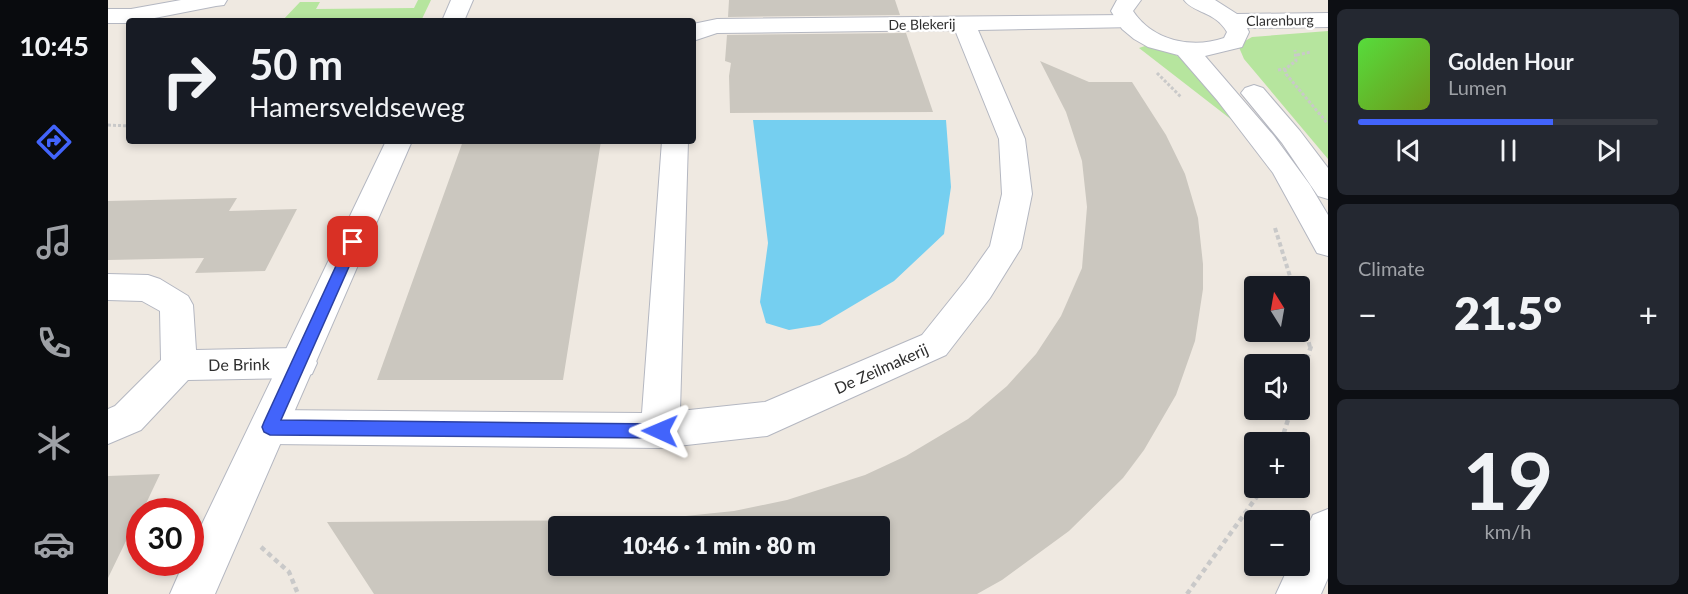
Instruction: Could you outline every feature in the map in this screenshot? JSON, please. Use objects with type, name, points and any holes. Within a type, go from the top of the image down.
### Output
[{"type":"street","points":[[108,16],[131,16],[216,0]]},
{"type":"street","points":[[454,18],[462,0]]},
{"type":"street","points":[[915,0],[924,24]]},
{"type":"street","points":[[1129,11],[1150,39],[1186,49],[1220,49],[1234,42],[1238,32],[1233,21],[1218,10],[1195,0]]},
{"type":"street","name":"De Blekerij","points":[[696,32],[718,17],[964,24],[1129,11]]},
{"type":"street","name":"Clarenburg","points":[[1233,21],[1328,20]]},
{"type":"street","name":"De Zeilmakerij","points":[[270,427],[660,431],[767,419],[934,345],[978,289],[1005,248],[1017,194],[1012,139],[964,24]]},
{"type":"street","points":[[1186,49],[1283,166],[1306,201],[1328,245]]},
{"type":"street","points":[[1220,49],[1308,159],[1328,189]]},
{"type":"street","points":[[192,594],[398,144]]},
{"type":"street","points":[[660,431],[675,144]]},
{"type":"street","points":[[108,287],[148,288],[176,304],[178,365],[128,418],[108,427]]},
{"type":"street","name":"De Brink","points":[[178,365],[299,363]]},
{"type":"street","points":[[1298,594],[1328,530]]},
{"type":"path","points":[[1285,69],[1286,74],[1328,124]]},
{"type":"path","points":[[1157,72],[1158,76],[1189,104]]},
{"type":"path","points":[[108,126],[126,126]]},
{"type":"path","points":[[1273,220],[1290,276]]},
{"type":"path","points":[[1186,594],[1256,498]]},
{"type":"path","points":[[217,541],[242,541],[260,547],[285,565],[294,579],[298,594]]},
{"type":"green space","points":[[418,0],[431,0],[422,18],[285,18],[300,2],[320,2],[316,9],[414,8]]},
{"type":"green space","points":[[1328,31],[1328,159],[1244,59],[1238,45],[1252,37]]},
{"type":"green space","points":[[1145,46],[1164,48],[1184,60],[1250,134],[1139,48]]},
{"type":"water","points":[[753,120],[946,120],[951,187],[944,234],[894,281],[820,325],[789,330],[766,323],[760,302],[768,243]]},
{"type":"building","points":[[729,0],[895,0],[900,15],[728,17]]},
{"type":"building","points":[[906,33],[933,112],[730,113],[731,63],[725,61],[727,35]]},
{"type":"building","points":[[1040,61],[1089,82],[1132,82],[1166,135],[1185,174],[1198,218],[1203,289],[1195,341],[1176,395],[1144,450],[1123,478],[1069,531],[1002,580],[977,594],[374,594],[327,522],[548,521],[548,576],[890,576],[890,516],[686,516],[734,511],[787,500],[865,475],[906,456],[968,419],[1007,386],[1036,354],[1061,316],[1082,268],[1087,207],[1082,161],[1066,112]]},
{"type":"building","points":[[462,144],[601,144],[563,380],[377,380]]},
{"type":"building","points":[[237,198],[229,211],[297,209],[265,271],[195,273],[204,258],[108,260],[108,201]]},
{"type":"building","points":[[160,474],[149,498],[126,498],[126,541],[108,578],[108,476]]},
{"type":"route","points":[[353,242],[270,427],[660,431]]}]
